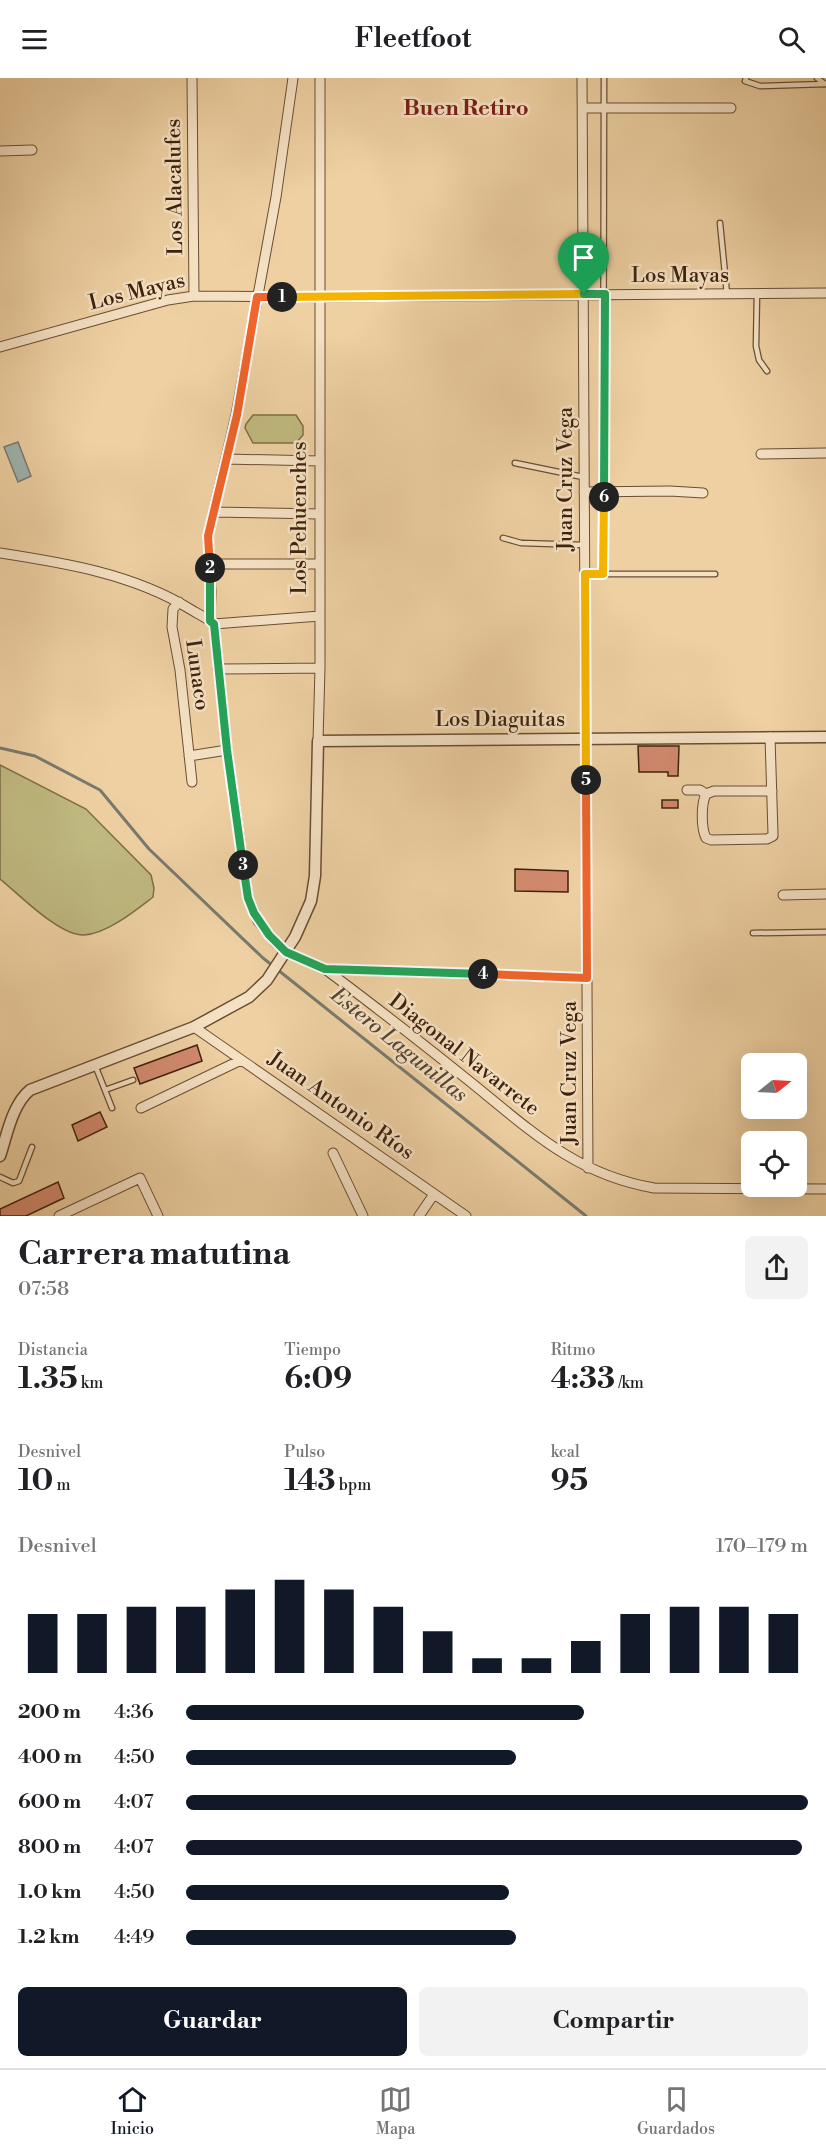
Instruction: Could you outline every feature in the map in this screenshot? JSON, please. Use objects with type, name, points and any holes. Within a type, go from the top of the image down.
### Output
[{"type":"street","name":"Los Alacalufes","points":[[192,78],[194,296]]},
{"type":"street","points":[[0,1155],[18,1106],[26,1094],[40,1085],[194,1028],[249,997],[267,980],[286,952],[258,921],[248,898],[212,622],[208,536],[237,415],[276,198],[293,78]]},
{"type":"street","name":"Los Pehuenches","points":[[286,952],[306,916],[313,889],[320,668],[320,78]]},
{"type":"street","name":"Juan Cruz Vega","points":[[582,78],[588,1168]]},
{"type":"street","points":[[582,108],[731,108]]},
{"type":"street","points":[[0,151],[32,150]]},
{"type":"street","name":"Los Mayas","points":[[0,347],[168,300],[194,296],[826,293]]},
{"type":"street","points":[[761,454],[826,453]]},
{"type":"street","points":[[226,459],[320,460]]},
{"type":"street","points":[[584,492],[703,493]]},
{"type":"street","points":[[214,512],[320,514]]},
{"type":"street","points":[[0,553],[77,567],[129,580],[179,602],[212,622],[320,616]]},
{"type":"street","points":[[210,564],[320,564]]},
{"type":"street","name":"Lunaco","points":[[179,602],[173,609],[172,627],[180,670],[192,782]]},
{"type":"street","points":[[218,669],[320,668]]},
{"type":"street","points":[[706,794],[703,832],[706,838],[711,840],[771,838],[773,834],[771,737]]},
{"type":"street","name":"Los Diaguitas","points":[[318,741],[826,737]]},
{"type":"street","points":[[189,756],[227,750]]},
{"type":"street","points":[[687,790],[700,790],[706,794]]},
{"type":"street","points":[[706,794],[714,791],[772,791]]},
{"type":"street","points":[[783,895],[826,894]]},
{"type":"street","name":"Diagonal Navarrete","points":[[286,952],[325,969],[543,1141],[588,1168],[631,1184],[654,1188],[826,1189]]},
{"type":"street","points":[[325,969],[587,978]]},
{"type":"street","name":"Juan Antonio Ríos","points":[[194,1028],[466,1216]]},
{"type":"street","points":[[141,1108],[241,1060]]},
{"type":"street","points":[[333,1153],[363,1216]]},
{"type":"street","points":[[59,1216],[140,1178],[158,1216]]},
{"type":"street","points":[[419,1216],[434,1194]]},
{"type":"lane","points":[[603,574],[604,78]]},
{"type":"lane","points":[[746,78],[745,81],[760,86],[826,84]]},
{"type":"lane","points":[[817,78],[826,84]]},
{"type":"lane","points":[[720,223],[727,294]]},
{"type":"lane","points":[[757,293],[756,346],[759,360],[767,371]]},
{"type":"lane","points":[[516,463],[584,478]]},
{"type":"lane","points":[[503,538],[521,543],[585,545]]},
{"type":"lane","points":[[585,574],[715,574]]},
{"type":"lane","points":[[753,933],[826,932]]},
{"type":"lane","points":[[95,1065],[112,1108]]},
{"type":"lane","points":[[105,1090],[133,1080]]},
{"type":"lane","points":[[0,1177],[13,1183],[19,1181],[32,1147]]},
{"type":"shaded area","points":[[253,415],[296,415],[303,426],[303,435],[296,443],[253,443],[245,428]]},
{"type":"shaded area","points":[[0,765],[86,809],[151,875],[154,888],[153,897],[111,926],[93,934],[84,935],[63,929],[28,904],[0,879]]},
{"type":"water","points":[[18,442],[31,476],[18,482],[4,447]]},
{"type":"building","points":[[638,746],[679,746],[678,776],[668,776],[668,772],[639,772]]},
{"type":"building","points":[[662,800],[678,800],[678,808],[662,808]]},
{"type":"building","points":[[515,869],[568,871],[568,892],[515,891]]},
{"type":"building","points":[[197,1045],[202,1061],[140,1084],[134,1068]]},
{"type":"building","points":[[100,1112],[107,1127],[78,1141],[72,1125]]},
{"type":"building","points":[[58,1182],[64,1198],[26,1216],[0,1216],[0,1209]]},
{"type":"waterway","name":"Estero Lagunillas","points":[[0,748],[35,756],[100,790],[149,849],[263,958],[586,1216]]},
{"type":"district","name":"Buen Retiro","points":[[466,108]]},
{"type":"route","points":[[584,294],[605,294],[603,574],[585,574],[587,978],[325,969],[286,952],[258,921],[250,906],[227,750],[214,624],[210,621],[208,536],[237,415],[257,297],[584,294]]}]
